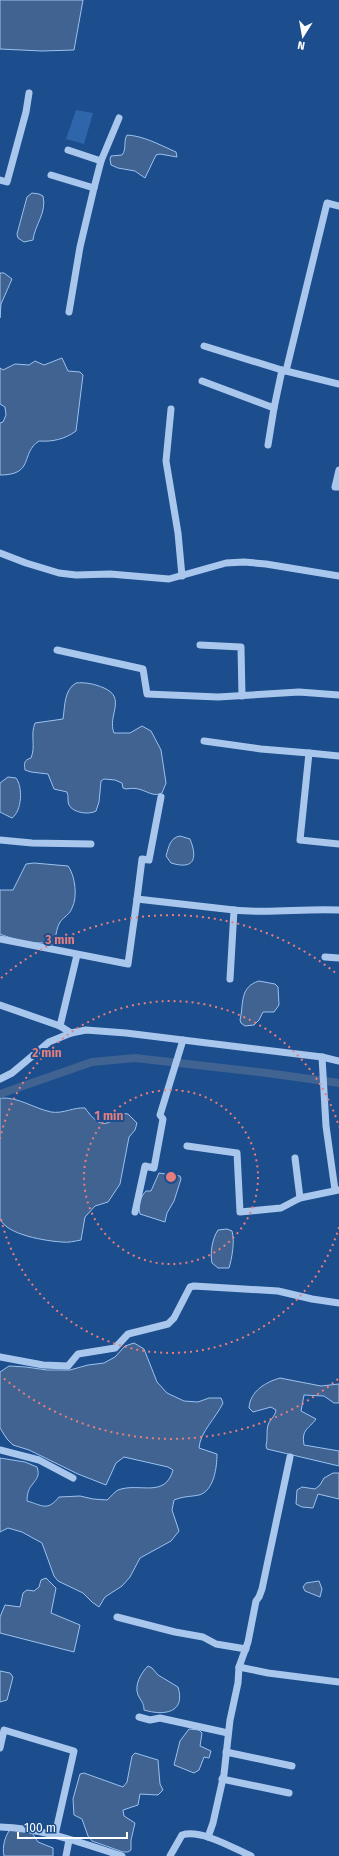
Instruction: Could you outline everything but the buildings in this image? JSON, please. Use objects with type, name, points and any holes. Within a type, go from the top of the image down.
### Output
[{"type":"street","points":[[0,180],[7,182],[26,112],[28,93]]},
{"type":"street","points":[[69,312],[80,247],[94,188],[101,161],[119,118]]},
{"type":"street","points":[[68,150],[101,161]]},
{"type":"street","points":[[51,175],[94,188]]},
{"type":"street","points":[[268,445],[274,408],[327,203],[339,206]]},
{"type":"street","points":[[204,346],[284,370],[339,384]]},
{"type":"street","points":[[202,381],[274,408]]},
{"type":"street","points":[[171,409],[166,461],[178,533],[182,576]]},
{"type":"street","points":[[339,470],[334,487],[339,487]]},
{"type":"street","points":[[0,553],[26,563],[70,574],[110,574],[154,579],[169,579],[226,563],[244,562],[266,564],[339,576]]},
{"type":"street","points":[[200,645],[242,647],[242,696]]},
{"type":"street","points":[[57,650],[143,669],[147,694],[218,697],[299,692],[339,695]]},
{"type":"street","points":[[204,742],[339,756]]},
{"type":"street","points":[[309,753],[300,840],[339,844]]},
{"type":"street","points":[[0,939],[128,964],[142,859],[149,860],[161,796]]},
{"type":"street","points":[[0,840],[32,843],[90,844]]},
{"type":"street","points":[[137,899],[259,912],[314,909],[339,910]]},
{"type":"street","points":[[230,979],[234,910]]},
{"type":"street","points":[[60,1026],[77,955]]},
{"type":"street","points":[[325,957],[339,958]]},
{"type":"street","points":[[0,1005],[60,1026],[71,1033]]},
{"type":"street","points":[[0,1079],[12,1073],[49,1042],[71,1033],[86,1030],[99,1030],[182,1044],[322,1057],[339,1061]]},
{"type":"street","points":[[135,1212],[145,1166],[154,1168],[164,1119],[160,1115],[182,1044]]},
{"type":"street","points":[[187,1146],[237,1152],[240,1212],[281,1208],[300,1198],[337,1190],[326,1126],[322,1057]]},
{"type":"street","points":[[295,1158],[300,1198]]},
{"type":"street","points":[[0,1357],[43,1365],[68,1366],[78,1354],[115,1348],[128,1334],[168,1324],[174,1318],[190,1287],[194,1286],[278,1291],[312,1299],[339,1303]]},
{"type":"street","points":[[0,1450],[39,1460],[74,1478]]},
{"type":"street","points":[[208,1837],[213,1823],[222,1779],[228,1733],[238,1683],[239,1667],[246,1649],[256,1601],[260,1597],[263,1585],[290,1457]]},
{"type":"street","points":[[118,1617],[175,1632],[203,1637],[216,1644],[246,1649]]},
{"type":"street","points":[[239,1667],[268,1673],[339,1682]]},
{"type":"street","points":[[139,1717],[150,1720],[160,1718],[228,1733]]},
{"type":"street","points":[[0,1748],[4,1730],[74,1751],[55,1835]]},
{"type":"street","points":[[226,1752],[292,1766]]},
{"type":"street","points":[[222,1779],[289,1793]]},
{"type":"street","points":[[0,1827],[27,1829],[55,1835],[122,1856]]},
{"type":"street","points":[[170,1856],[182,1835],[187,1834],[208,1837],[251,1856]]},
{"type":"street","points":[[66,1856],[69,1840]]},
{"type":"shaded area","points":[[0,0],[83,0],[74,50],[42,51],[0,49]]},
{"type":"shaded area","points":[[76,110],[93,113],[84,144],[66,139]]},
{"type":"shaded area","points":[[127,135],[140,137],[158,144],[176,152],[177,157],[160,154],[156,155],[145,178],[135,171],[118,168],[111,165],[111,156],[122,155],[125,148],[125,140]]},
{"type":"shaded area","points":[[32,193],[43,196],[44,202],[33,240],[24,242],[18,238],[17,234],[27,197]]},
{"type":"shaded area","points":[[0,273],[4,273],[12,279],[1,304],[0,318]]},
{"type":"shaded area","points":[[62,358],[68,371],[80,372],[83,375],[76,431],[59,439],[39,441],[33,446],[23,467],[11,474],[0,475],[0,423],[3,422],[6,415],[5,407],[0,404],[0,368],[3,370],[15,364],[29,365],[35,361],[44,365]]},
{"type":"shaded area","points":[[76,683],[94,684],[111,692],[115,702],[113,720],[114,733],[130,733],[142,726],[151,731],[161,750],[166,783],[162,793],[154,794],[138,789],[126,789],[123,788],[122,783],[115,780],[104,779],[101,781],[99,802],[96,811],[89,813],[81,812],[71,808],[68,802],[67,792],[54,789],[48,774],[25,770],[25,762],[31,758],[32,754],[35,723],[63,719],[67,694]]},
{"type":"shaded area","points":[[8,777],[16,778],[20,787],[20,805],[12,818],[0,812],[0,783]]},
{"type":"shaded area","points":[[180,836],[190,839],[194,852],[192,861],[185,865],[171,863],[166,856],[172,841]]},
{"type":"shaded area","points":[[34,863],[68,866],[74,880],[75,898],[72,908],[60,922],[57,928],[55,940],[49,942],[28,942],[0,934],[0,890],[13,890],[26,864]]},
{"type":"shaded area","points":[[259,981],[275,984],[278,987],[279,1005],[274,1012],[263,1012],[259,1020],[254,1025],[245,1026],[240,1020],[245,992],[248,987]]},
{"type":"shaded area","points":[[0,1098],[13,1099],[51,1112],[85,1108],[97,1121],[101,1123],[109,1122],[114,1119],[118,1113],[128,1114],[137,1123],[135,1130],[129,1137],[120,1184],[108,1202],[95,1206],[85,1217],[81,1240],[64,1242],[28,1236],[10,1229],[4,1225],[0,1219]]},
{"type":"shaded area","points":[[159,1173],[180,1176],[181,1179],[174,1201],[167,1213],[165,1222],[140,1214],[139,1211],[142,1196],[146,1191],[151,1191]]},
{"type":"shaded area","points":[[227,1229],[232,1231],[233,1235],[233,1250],[230,1264],[229,1268],[218,1268],[212,1263],[211,1259],[213,1242],[218,1230]]},
{"type":"shaded area","points":[[134,1343],[144,1349],[157,1382],[167,1393],[184,1401],[198,1402],[209,1398],[221,1398],[223,1403],[202,1436],[199,1448],[217,1454],[216,1465],[214,1478],[204,1493],[174,1500],[172,1510],[179,1531],[171,1541],[140,1558],[130,1577],[122,1586],[105,1597],[99,1607],[83,1593],[58,1581],[54,1576],[42,1543],[22,1532],[8,1528],[0,1532],[0,1458],[25,1462],[37,1467],[38,1477],[30,1488],[27,1501],[44,1506],[51,1505],[59,1497],[80,1496],[107,1500],[118,1490],[126,1488],[158,1487],[169,1479],[173,1470],[168,1467],[124,1457],[116,1463],[106,1485],[78,1474],[29,1450],[13,1445],[0,1428],[0,1372],[9,1366],[47,1370],[70,1370],[88,1365],[104,1363],[115,1357],[125,1346]]},
{"type":"shaded area","points":[[280,1378],[321,1386],[339,1384],[339,1403],[334,1403],[324,1396],[304,1395],[301,1411],[316,1419],[305,1432],[303,1440],[304,1445],[339,1451],[339,1466],[267,1449],[267,1427],[276,1410],[271,1407],[253,1412],[249,1408],[250,1402],[252,1397],[260,1388],[269,1382]]},
{"type":"shaded area","points":[[333,1473],[339,1473],[339,1499],[318,1494],[313,1508],[302,1507],[296,1504],[297,1490],[302,1487],[315,1489],[320,1485],[324,1478]]},
{"type":"shaded area","points":[[46,1578],[56,1588],[51,1613],[80,1625],[74,1652],[0,1633],[0,1617],[5,1605],[20,1607],[23,1593],[27,1590],[34,1591],[39,1587],[41,1580]]},
{"type":"shaded area","points":[[319,1581],[322,1589],[320,1597],[305,1591],[303,1587],[306,1583]]},
{"type":"shaded area","points":[[148,1666],[158,1675],[178,1687],[180,1696],[179,1702],[172,1710],[159,1713],[144,1710],[143,1704],[138,1695],[137,1687],[143,1672]]},
{"type":"shaded area","points":[[0,1671],[10,1673],[13,1677],[7,1700],[0,1702]]},
{"type":"shaded area","points":[[189,1729],[199,1730],[202,1733],[200,1746],[211,1751],[209,1758],[204,1757],[199,1770],[194,1773],[174,1765],[180,1741]]},
{"type":"shaded area","points":[[135,1753],[158,1760],[160,1784],[163,1790],[158,1795],[140,1794],[138,1805],[123,1810],[124,1816],[135,1823],[131,1840],[131,1850],[128,1852],[123,1852],[92,1841],[88,1836],[82,1819],[74,1815],[73,1799],[80,1774],[84,1773],[123,1787],[127,1782],[132,1756]]},
{"type":"shaded area","points":[[11,1828],[32,1833],[38,1842],[53,1848],[53,1856],[4,1856],[4,1841]]},
{"type":"waterway","points":[[0,1094],[92,1062],[135,1058],[339,1083]]}]
